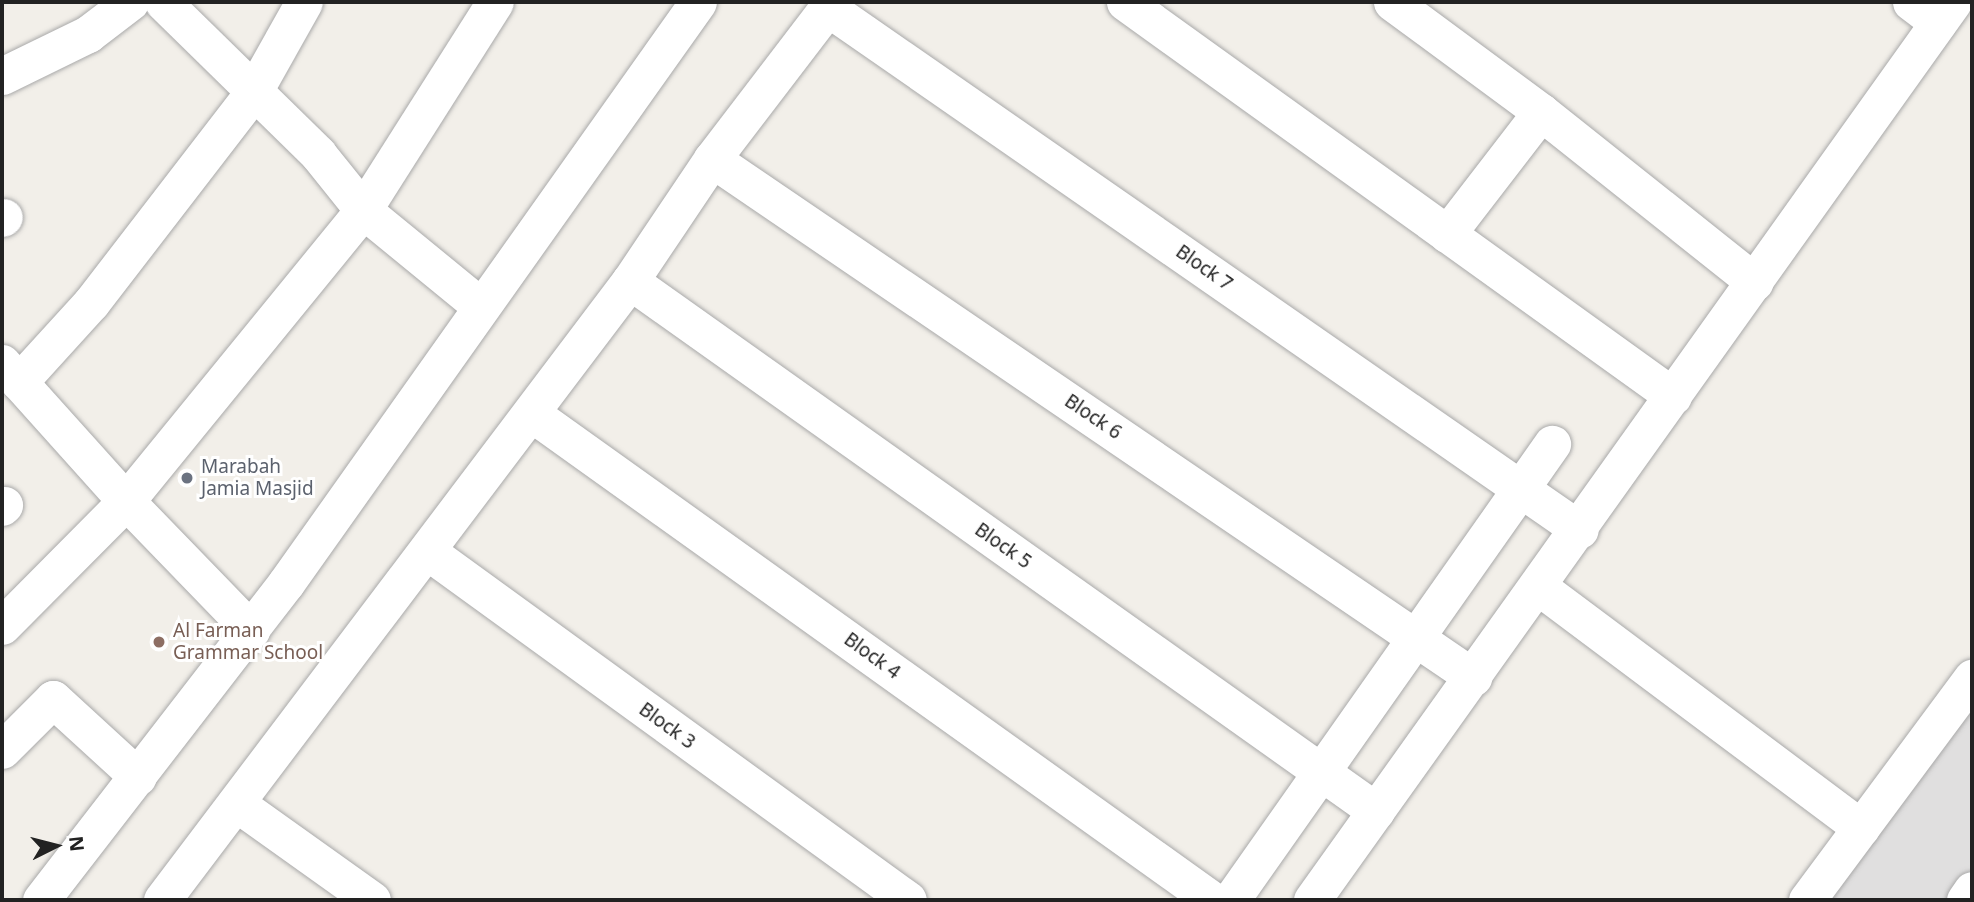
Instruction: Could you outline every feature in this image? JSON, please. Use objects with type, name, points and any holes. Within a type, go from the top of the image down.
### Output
[{"type":"street","points":[[2,76],[88,34],[130,2]]},
{"type":"street","points":[[163,2],[318,154],[363,210],[480,305]]},
{"type":"street","points":[[251,630],[126,501],[10,372],[92,303],[254,91],[304,2]]},
{"type":"street","points":[[2,626],[126,501],[363,210],[495,2]]},
{"type":"street","points":[[41,900],[251,630],[698,2]]},
{"type":"street","points":[[1125,2],[1673,396]]},
{"type":"street","points":[[1392,2],[1541,113],[1755,282]]},
{"type":"street","points":[[162,900],[630,281],[712,159],[830,5]]},
{"type":"street","name":"Block 7","points":[[830,5],[1524,488],[1580,530]]},
{"type":"street","points":[[1312,900],[1580,530],[1755,282],[1934,8]]},
{"type":"street","points":[[1447,234],[1541,113]]},
{"type":"street","name":"Block 6","points":[[712,159],[1474,677]]},
{"type":"street","name":"Block 5","points":[[630,281],[1376,811]]},
{"type":"street","name":"Block 4","points":[[531,413],[1212,900]]},
{"type":"street","points":[[1231,900],[1524,488],[1552,444]]},
{"type":"street","name":"Block 3","points":[[427,551],[908,900]]},
{"type":"street","points":[[1539,587],[1861,828]]},
{"type":"street","points":[[1807,900],[1972,678]]},
{"type":"street","points":[[2,750],[52,699],[138,777]]},
{"type":"street","points":[[236,803],[372,900]]},
{"type":"street","points":[[1965,900],[1972,890]]},
{"type":"shaded area","points":[[1972,706],[1972,900],[1820,900]]},
{"type":"place","name":"Marabah Jamia Masjid","points":[[187,478]]},
{"type":"place","name":"Al Farman Grammar School","points":[[159,642]]}]
